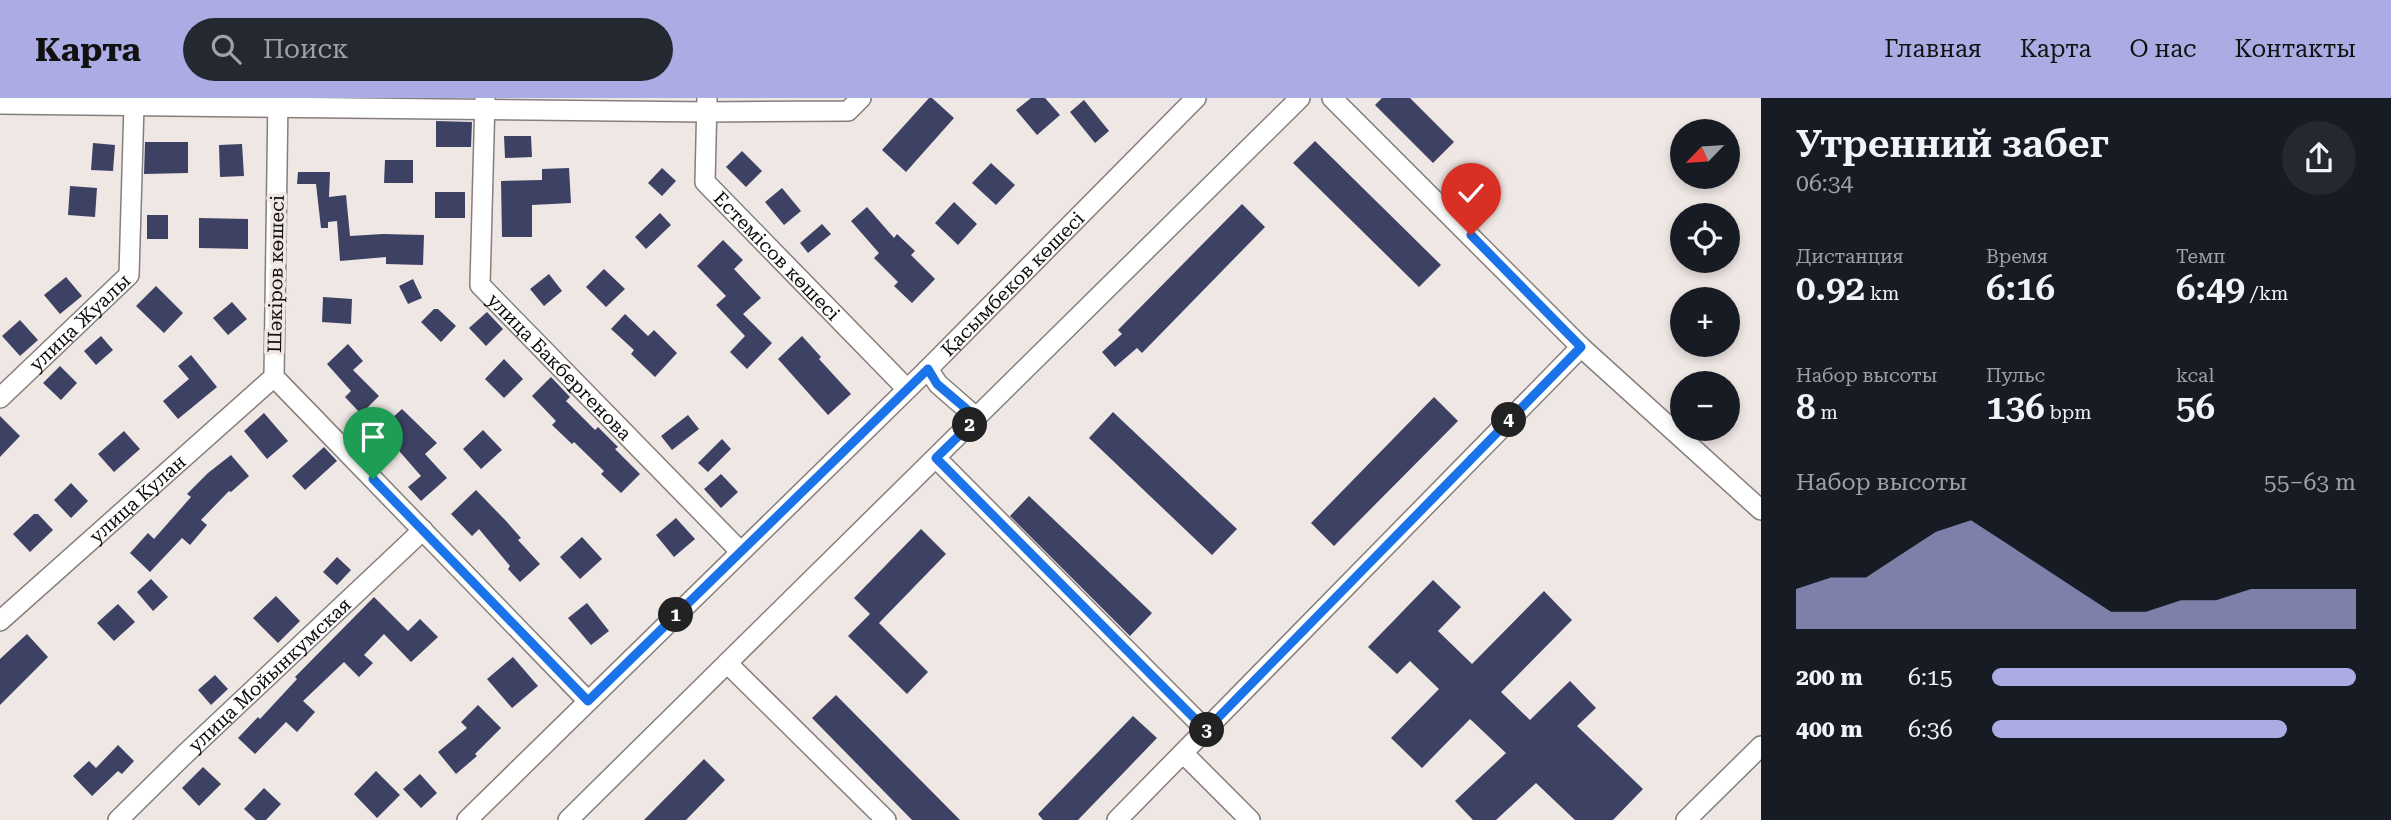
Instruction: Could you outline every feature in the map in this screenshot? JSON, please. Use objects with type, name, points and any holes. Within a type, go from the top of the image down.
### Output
[{"type":"street","points":[[0,104],[706,105],[848,111],[861,98]]},
{"type":"street","name":"Қасымбеков көшесі","points":[[467,820],[928,369],[1196,98]]},
{"type":"street","points":[[568,820],[1300,98]]},
{"type":"street","points":[[1332,98],[1581,347],[1761,510]]},
{"type":"street","name":"Шәкіров көшесі","points":[[278,103],[274,377],[588,701]]},
{"type":"street","name":"улица Бакбергенова","points":[[485,104],[480,285],[740,551]]},
{"type":"street","name":"улица Жуалы","points":[[0,398],[129,275],[134,105]]},
{"type":"street","name":"Естемісов көшесі","points":[[706,105],[705,182],[907,389]]},
{"type":"street","points":[[1117,820],[1581,347]]},
{"type":"street","points":[[928,369],[937,384],[977,418]]},
{"type":"street","name":"улица Кулан","points":[[0,621],[274,377]]},
{"type":"street","points":[[936,458],[1206,730]]},
{"type":"street","name":"улица Мойынкумская","points":[[118,820],[423,530]]},
{"type":"street","points":[[728,664],[886,820]]},
{"type":"street","points":[[1686,820],[1761,746]]},
{"type":"street","points":[[1184,754],[1250,820]]},
{"type":"building","points":[[929,98],[954,118],[906,172],[882,150]]},
{"type":"building","points":[[1031,98],[1045,98],[1060,115],[1037,135],[1016,110]]},
{"type":"building","points":[[1382,98],[1410,98],[1454,142],[1433,163],[1375,105]]},
{"type":"building","points":[[1084,100],[1109,131],[1095,143],[1070,112]]},
{"type":"building","points":[[436,121],[472,122],[471,147],[436,147]]},
{"type":"building","points":[[504,136],[531,136],[532,157],[505,158]]},
{"type":"building","points":[[1315,141],[1441,265],[1419,287],[1293,163]]},
{"type":"building","points":[[145,142],[188,142],[188,173],[144,174]]},
{"type":"building","points":[[93,143],[115,145],[113,171],[91,170]]},
{"type":"building","points":[[242,144],[244,176],[220,177],[219,145]]},
{"type":"building","points":[[742,151],[762,171],[746,187],[726,167]]},
{"type":"building","points":[[385,160],[413,160],[413,183],[384,183]]},
{"type":"building","points":[[991,163],[1015,185],[996,205],[972,183]]},
{"type":"building","points":[[569,168],[571,203],[532,205],[532,237],[502,237],[501,181],[542,180],[542,169]]},
{"type":"building","points":[[662,168],[676,181],[662,196],[648,183]]},
{"type":"building","points":[[298,172],[330,172],[329,197],[346,195],[350,236],[424,235],[423,265],[386,264],[386,257],[340,261],[337,221],[328,222],[328,228],[321,228],[316,184],[297,184]]},
{"type":"building","points":[[70,186],[97,188],[95,217],[68,215]]},
{"type":"building","points":[[782,188],[801,211],[784,225],[765,202]]},
{"type":"building","points":[[435,192],[465,192],[465,218],[435,218]]},
{"type":"building","points":[[954,202],[977,224],[958,245],[935,223]]},
{"type":"building","points":[[1242,204],[1265,227],[1142,353],[1137,348],[1115,367],[1102,352],[1122,334],[1118,330]]},
{"type":"building","points":[[867,207],[894,238],[897,234],[915,251],[911,255],[935,279],[912,303],[894,286],[898,282],[874,258],[879,253],[851,221]]},
{"type":"building","points":[[660,213],[671,225],[646,249],[635,237]]},
{"type":"building","points":[[147,215],[168,215],[168,239],[147,239]]},
{"type":"building","points":[[199,218],[248,219],[248,249],[199,248]]},
{"type":"building","points":[[822,224],[831,234],[808,253],[800,243]]},
{"type":"building","points":[[723,240],[743,260],[734,269],[761,298],[743,314],[772,343],[747,369],[730,352],[745,336],[716,305],[726,296],[697,266]]},
{"type":"building","points":[[604,269],[625,289],[606,307],[586,287]]},
{"type":"building","points":[[549,274],[562,291],[544,306],[530,289]]},
{"type":"building","points":[[66,277],[82,296],[60,314],[44,295]]},
{"type":"building","points":[[413,279],[422,298],[408,304],[399,286]]},
{"type":"building","points":[[156,286],[183,313],[164,333],[136,306]]},
{"type":"building","points":[[323,297],[352,299],[351,324],[322,322]]},
{"type":"building","points":[[232,302],[247,319],[228,335],[213,318]]},
{"type":"building","points":[[434,309],[438,309],[456,326],[441,342],[421,322]]},
{"type":"building","points":[[487,312],[503,329],[486,346],[469,328]]},
{"type":"building","points":[[625,314],[648,336],[654,330],[677,353],[655,377],[631,354],[634,350],[611,329]]},
{"type":"building","points":[[20,320],[38,340],[20,356],[2,336]]},
{"type":"building","points":[[101,336],[113,350],[96,365],[84,351]]},
{"type":"building","points":[[802,336],[851,394],[828,415],[778,359]]},
{"type":"building","points":[[348,344],[363,361],[353,370],[379,396],[361,414],[345,397],[351,391],[327,364]]},
{"type":"building","points":[[191,355],[217,387],[178,419],[163,401],[189,379],[178,366]]},
{"type":"building","points":[[504,359],[523,379],[504,398],[485,379]]},
{"type":"building","points":[[60,366],[77,383],[61,400],[43,383]]},
{"type":"building","points":[[551,377],[570,397],[566,401],[595,430],[598,427],[640,474],[621,493],[601,474],[604,471],[552,425],[556,421],[532,396]]},
{"type":"building","points":[[1434,397],[1458,421],[1334,546],[1311,523]]},
{"type":"building","points":[[402,409],[437,443],[425,454],[447,478],[421,501],[408,487],[421,476],[380,429]]},
{"type":"building","points":[[1113,412],[1237,529],[1212,555],[1089,438]]},
{"type":"building","points":[[264,413],[288,441],[267,459],[244,431]]},
{"type":"building","points":[[688,415],[699,429],[672,450],[661,436]]},
{"type":"building","points":[[0,416],[20,436],[0,457]]},
{"type":"building","points":[[483,430],[502,450],[481,469],[463,449]]},
{"type":"building","points":[[124,431],[140,449],[114,472],[98,454]]},
{"type":"building","points":[[722,439],[731,449],[708,472],[698,463]]},
{"type":"building","points":[[324,447],[337,461],[305,490],[292,476]]},
{"type":"building","points":[[231,455],[249,476],[229,491],[201,520],[207,525],[190,545],[182,538],[150,572],[130,553],[148,533],[154,539],[191,497],[187,494]]},
{"type":"building","points":[[721,474],[738,492],[721,508],[704,489]]},
{"type":"building","points":[[71,483],[88,501],[71,518],[54,500]]},
{"type":"building","points":[[476,490],[521,538],[518,540],[540,564],[520,582],[479,529],[472,536],[451,514]]},
{"type":"building","points":[[1029,496],[1152,613],[1130,636],[1010,516]]},
{"type":"building","points":[[34,514],[38,514],[53,530],[30,552],[13,534]]},
{"type":"building","points":[[676,518],[695,539],[674,557],[656,535]]},
{"type":"building","points":[[921,529],[946,554],[879,623],[928,672],[907,694],[848,636],[870,614],[854,598]]},
{"type":"building","points":[[582,537],[602,559],[580,579],[560,557]]},
{"type":"building","points":[[337,557],[351,570],[337,585],[323,572]]},
{"type":"building","points":[[151,579],[168,597],[153,611],[137,592]]},
{"type":"building","points":[[1433,580],[1461,607],[1438,631],[1472,664],[1544,591],[1572,620],[1501,692],[1530,720],[1570,681],[1596,708],[1577,726],[1643,789],[1613,820],[1575,820],[1536,783],[1496,820],[1473,820],[1455,801],[1506,753],[1470,719],[1422,768],[1391,738],[1439,689],[1410,661],[1397,674],[1368,647]]},
{"type":"building","points":[[276,596],[300,621],[278,643],[253,618]]},
{"type":"building","points":[[374,597],[408,631],[420,619],[438,637],[411,662],[384,634],[364,655],[373,663],[359,677],[344,662],[303,701],[315,712],[297,732],[286,722],[255,754],[238,738],[258,717],[260,719],[297,679],[295,677]]},
{"type":"building","points":[[587,603],[609,631],[591,645],[568,618]]},
{"type":"building","points":[[118,604],[135,622],[114,641],[97,623]]},
{"type":"building","points":[[27,634],[48,657],[0,705],[0,659]]},
{"type":"building","points":[[513,657],[538,686],[512,708],[487,679]]},
{"type":"building","points":[[215,675],[228,689],[211,705],[198,690]]},
{"type":"building","points":[[836,695],[960,820],[912,820],[812,718]]},
{"type":"building","points":[[478,705],[501,728],[475,754],[477,756],[456,774],[438,752],[467,728],[461,722]]},
{"type":"building","points":[[1133,716],[1157,738],[1078,820],[1043,820],[1038,814]]},
{"type":"building","points":[[118,745],[134,761],[122,774],[118,771],[92,796],[73,776],[89,761],[96,768]]},
{"type":"building","points":[[704,759],[725,780],[686,820],[644,820]]},
{"type":"building","points":[[203,767],[221,784],[199,806],[182,788]]},
{"type":"building","points":[[376,771],[400,795],[377,818],[354,794]]},
{"type":"building","points":[[420,774],[437,793],[421,808],[403,789]]},
{"type":"building","points":[[264,788],[281,804],[266,820],[256,820],[244,809]]},
{"type":"route","points":[[373,479],[588,701],[928,369],[937,384],[977,418],[936,458],[1206,730],[1581,347],[1471,235]]}]
